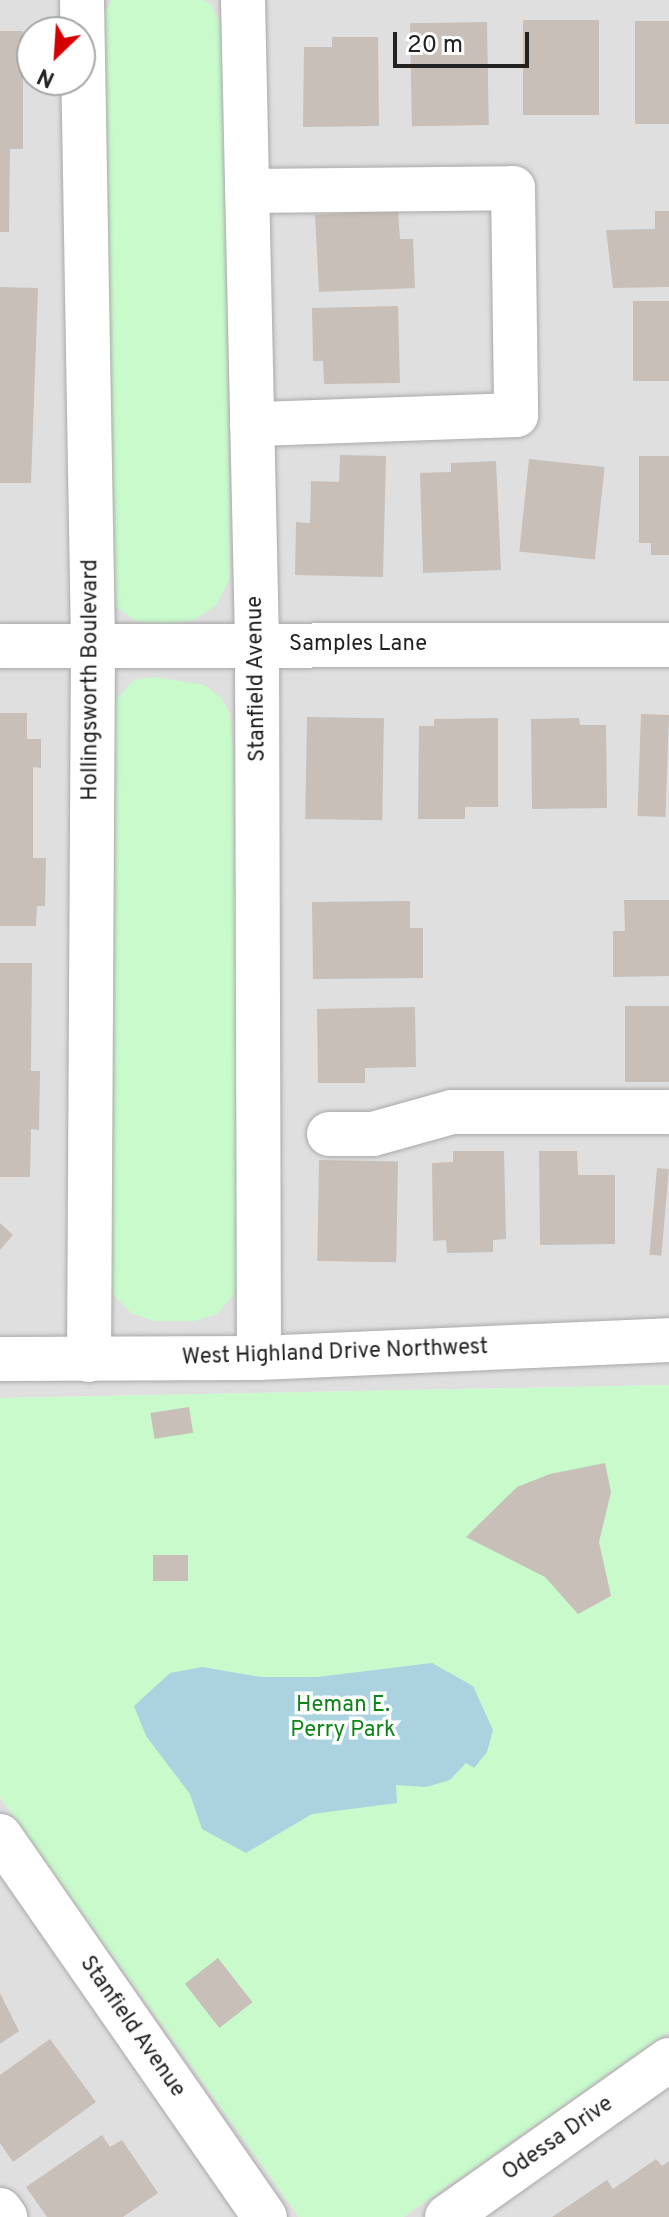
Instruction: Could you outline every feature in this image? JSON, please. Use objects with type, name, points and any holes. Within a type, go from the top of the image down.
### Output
[{"type":"street","name":"Hollingsworth Boulevard","points":[[82,0],[93,645],[89,1360]]},
{"type":"street","name":"Stanfield Avenue","points":[[243,0],[257,644],[259,1358]]},
{"type":"street","points":[[247,191],[513,188],[516,415],[252,424]]},
{"type":"street","name":"Samples Lane","points":[[0,646],[669,645]]},
{"type":"street","points":[[329,1134],[373,1134],[452,1112],[669,1112]]},
{"type":"street","name":"West Highland Drive Northwest","points":[[0,1359],[259,1358],[669,1340]]},
{"type":"street","name":"Stanfield Avenue","points":[[3,1849],[265,2217]]},
{"type":"street","name":"Odessa Drive","points":[[447,2217],[669,2060]]},
{"type":"street","points":[[0,2210],[5,2217]]},
{"type":"shaded area","points":[[0,0],[669,0],[669,1385],[0,1398]]},
{"type":"shaded area","points":[[0,1797],[299,2217],[0,2217]]},
{"type":"shaded area","points":[[669,2031],[669,2217],[403,2217]]},
{"type":"green space","points":[[112,0],[203,0],[211,4],[224,35],[230,579],[216,605],[194,620],[165,624],[137,621],[112,605],[97,24]]},
{"type":"green space","points":[[154,677],[205,685],[221,698],[230,714],[233,750],[240,1257],[235,1293],[217,1314],[194,1321],[153,1321],[131,1313],[113,1294],[108,1274],[107,710],[134,680]]},
{"type":"green space","name":"Heman E. Perry Park","points":[[669,1385],[669,2031],[403,2217],[299,2217],[0,1797],[0,1398]]},
{"type":"water","points":[[432,1663],[473,1686],[493,1730],[487,1752],[474,1768],[466,1763],[450,1780],[426,1787],[396,1785],[397,1803],[312,1814],[246,1853],[202,1829],[190,1794],[146,1736],[134,1706],[170,1673],[202,1667],[261,1677],[317,1677]]},
{"type":"building","points":[[523,20],[599,20],[599,115],[523,115]]},
{"type":"building","points":[[635,21],[669,21],[669,124],[635,124]]},
{"type":"building","points":[[487,22],[489,125],[412,126],[410,23]]},
{"type":"building","points":[[0,31],[16,31],[16,96],[23,96],[23,149],[10,149],[9,232],[0,232]]},
{"type":"building","points":[[332,37],[378,37],[379,126],[303,127],[304,47],[332,47]]},
{"type":"building","points":[[398,210],[400,239],[413,239],[415,288],[319,292],[315,215]]},
{"type":"building","points":[[655,211],[669,211],[669,287],[613,288],[606,230],[655,229]]},
{"type":"building","points":[[0,287],[38,288],[31,483],[0,483]]},
{"type":"building","points":[[633,301],[669,301],[669,381],[633,381]]},
{"type":"building","points":[[398,306],[400,383],[324,384],[323,361],[313,361],[312,308]]},
{"type":"building","points":[[340,455],[386,456],[383,577],[295,575],[296,522],[310,523],[311,481],[339,482]]},
{"type":"building","points":[[639,456],[669,456],[669,555],[651,555],[651,543],[639,543]]},
{"type":"building","points":[[529,459],[605,467],[595,559],[519,551]]},
{"type":"building","points":[[496,461],[501,570],[423,573],[420,473],[451,472],[451,463]]},
{"type":"building","points":[[0,713],[27,713],[27,739],[41,739],[41,768],[33,767],[33,858],[46,858],[45,906],[37,906],[36,926],[0,926]]},
{"type":"building","points":[[641,714],[669,715],[665,817],[637,816]]},
{"type":"building","points":[[307,717],[384,718],[382,820],[305,819]]},
{"type":"building","points":[[498,718],[498,807],[465,807],[465,819],[418,819],[419,726],[434,726],[434,719]]},
{"type":"building","points":[[579,718],[580,725],[606,725],[607,808],[532,809],[531,719]]},
{"type":"building","points":[[624,900],[669,900],[669,976],[613,977],[613,931],[625,931]]},
{"type":"building","points":[[410,901],[410,928],[423,928],[423,978],[313,979],[312,902]]},
{"type":"building","points":[[0,963],[32,963],[31,1071],[40,1071],[39,1130],[31,1129],[30,1177],[0,1177]]},
{"type":"building","points":[[625,1006],[669,1006],[669,1082],[625,1082]]},
{"type":"building","points":[[415,1007],[416,1067],[365,1068],[365,1083],[318,1083],[317,1009]]},
{"type":"building","points":[[453,1151],[504,1151],[506,1239],[493,1240],[493,1252],[447,1253],[446,1240],[433,1241],[432,1163],[453,1162]]},
{"type":"building","points":[[539,1151],[577,1151],[578,1175],[615,1175],[615,1244],[540,1245]]},
{"type":"building","points":[[319,1160],[398,1161],[396,1262],[317,1261]]},
{"type":"building","points":[[657,1168],[669,1169],[661,1256],[649,1255]]},
{"type":"building","points":[[0,1223],[13,1235],[0,1250]]},
{"type":"building","points":[[189,1407],[193,1433],[155,1439],[150,1413]]},
{"type":"building","points":[[605,1463],[611,1492],[599,1542],[611,1596],[578,1614],[545,1577],[466,1537],[517,1487],[550,1474]]},
{"type":"building","points":[[153,1555],[188,1555],[188,1581],[153,1581]]},
{"type":"building","points":[[218,1958],[252,2002],[219,2028],[185,1984]]},
{"type":"building","points":[[0,1993],[19,2031],[0,2044]]},
{"type":"building","points":[[50,2039],[96,2102],[13,2162],[0,2143],[0,2075]]},
{"type":"building","points":[[102,2135],[110,2147],[122,2140],[158,2193],[123,2217],[47,2217],[26,2187]]},
{"type":"building","points":[[656,2159],[662,2166],[669,2161],[669,2217],[552,2217],[607,2180],[613,2189]]}]
